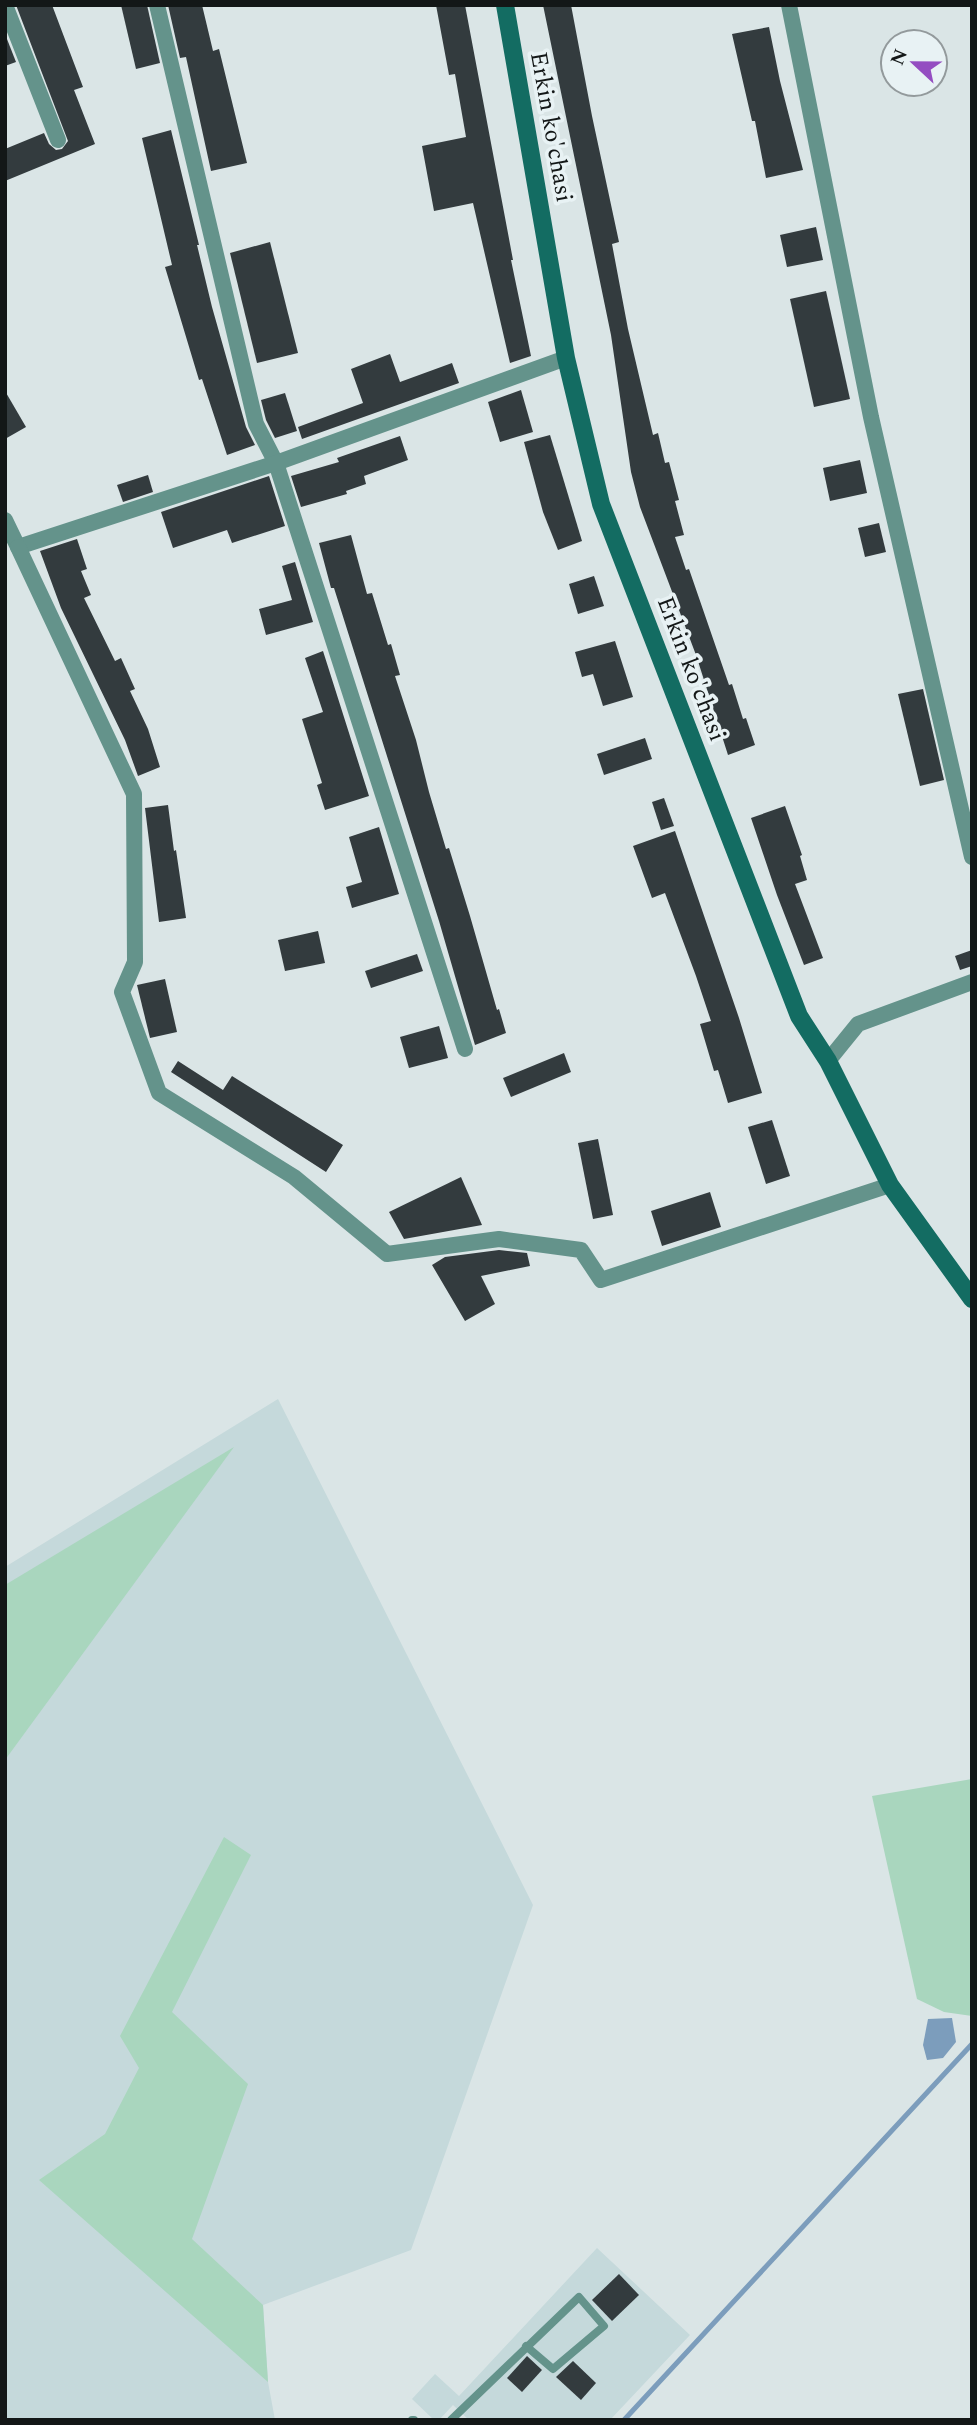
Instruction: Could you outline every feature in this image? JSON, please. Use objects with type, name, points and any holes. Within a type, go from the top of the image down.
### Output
[{"type":"main road","name":"Erkin ko'chasi","points":[[505,5],[566,358],[601,504],[799,1016],[828,1061],[890,1185],[972,1299]]},
{"type":"street","points":[[5,5],[58,140]]},
{"type":"street","points":[[157,5],[256,425],[276,463],[466,1049]]},
{"type":"street","points":[[789,5],[871,417],[972,857]]},
{"type":"street","points":[[18,547],[276,463],[566,358]]},
{"type":"street","points":[[5,520],[134,793],[135,962],[122,992],[159,1093],[294,1177],[387,1254],[499,1239],[581,1250],[601,1280],[890,1185]]},
{"type":"street","points":[[828,1061],[859,1024],[972,982]]},
{"type":"lane","points":[[456,2418],[526,2346],[579,2297],[604,2326],[553,2369],[526,2346]]},
{"type":"shaded area","points":[[278,1399],[533,1905],[411,2250],[263,2305],[268,2382],[275,2420],[5,2420],[5,1567]]},
{"type":"shaded area","points":[[597,2248],[690,2335],[610,2420],[469,2420],[453,2405],[439,2420],[434,2420],[412,2399],[435,2374],[459,2396]]},
{"type":"green space","points":[[234,1447],[5,1760],[5,1585]]},
{"type":"green space","points":[[972,1779],[972,2016],[944,2012],[917,1999],[872,1796]]},
{"type":"green space","points":[[224,1837],[251,1855],[172,2012],[248,2084],[192,2239],[263,2305],[268,2382],[39,2180],[105,2134],[139,2068],[120,2036]]},
{"type":"water","points":[[952,2018],[956,2042],[943,2058],[927,2060],[923,2045],[928,2019]]},
{"type":"building","points":[[16,5],[52,5],[83,87],[74,90],[95,144],[5,181],[5,149],[44,133],[49,144],[56,150],[62,149],[68,141]]},
{"type":"building","points":[[121,5],[147,5],[160,63],[136,69]]},
{"type":"building","points":[[168,5],[202,5],[213,51],[219,49],[247,163],[211,171],[186,57],[180,58]]},
{"type":"building","points":[[436,5],[465,5],[531,356],[510,363],[473,203],[434,211],[422,146],[466,137],[455,74],[449,75]]},
{"type":"building","points":[[543,5],[571,5],[619,242],[612,244],[628,329],[653,435],[658,433],[665,463],[669,462],[679,500],[675,501],[684,535],[675,537],[686,570],[689,569],[729,685],[732,684],[755,745],[728,755],[696,655],[640,507],[631,472],[611,335]]},
{"type":"building","points":[[769,27],[803,170],[766,178],[755,121],[752,121],[732,34]]},
{"type":"building","points":[[5,34],[16,62],[5,66]]},
{"type":"building","points":[[171,130],[212,307],[246,427],[255,445],[227,455],[202,379],[199,380],[165,267],[172,265],[142,138]]},
{"type":"building","points":[[816,227],[823,260],[787,267],[780,235]]},
{"type":"building","points":[[270,242],[298,353],[257,363],[230,253]]},
{"type":"building","points":[[826,291],[850,399],[814,407],[790,299]]},
{"type":"building","points":[[390,354],[400,382],[452,363],[459,383],[302,439],[298,427],[363,403],[351,369]]},
{"type":"building","points":[[521,390],[533,432],[500,442],[488,402]]},
{"type":"building","points":[[5,391],[26,427],[5,439]]},
{"type":"building","points":[[285,393],[297,431],[275,438],[266,420],[261,400]]},
{"type":"building","points":[[550,435],[582,541],[558,550],[543,512],[524,442]]},
{"type":"building","points":[[400,436],[408,460],[364,476],[366,484],[346,491],[347,494],[301,507],[291,476],[339,462],[337,458]]},
{"type":"building","points":[[860,460],[867,493],[830,501],[823,468]]},
{"type":"building","points":[[148,475],[153,492],[123,502],[117,485]]},
{"type":"building","points":[[269,476],[285,526],[232,543],[227,530],[173,548],[161,512]]},
{"type":"building","points":[[879,523],[886,552],[865,557],[858,528]]},
{"type":"building","points":[[351,535],[367,594],[372,593],[388,645],[391,644],[400,675],[395,676],[416,740],[429,792],[506,1033],[475,1045],[439,921],[334,588],[331,588],[319,543]]},
{"type":"building","points":[[77,539],[87,569],[81,571],[91,595],[84,598],[115,661],[121,658],[135,689],[130,691],[148,729],[160,767],[138,776],[125,740],[61,608],[40,551]]},
{"type":"building","points":[[295,562],[313,622],[266,635],[259,609],[292,600],[282,566]]},
{"type":"building","points":[[594,576],[604,606],[578,614],[569,584]]},
{"type":"building","points":[[615,641],[633,697],[603,706],[593,674],[582,677],[575,652]]},
{"type":"building","points":[[323,651],[369,796],[325,810],[317,785],[322,783],[302,719],[323,712],[305,658]]},
{"type":"building","points":[[923,689],[944,780],[920,786],[898,694]]},
{"type":"building","points":[[645,738],[652,759],[604,775],[597,754]]},
{"type":"building","points":[[664,798],[674,826],[661,830],[652,802]]},
{"type":"building","points":[[168,805],[186,918],[159,922],[145,808]]},
{"type":"building","points":[[785,806],[802,855],[800,856],[807,880],[795,884],[823,958],[804,965],[751,818]]},
{"type":"building","points":[[379,827],[399,894],[352,908],[346,887],[362,882],[349,837]]},
{"type":"building","points":[[675,831],[762,1093],[728,1103],[718,1070],[714,1071],[700,1024],[711,1021],[696,976],[665,893],[652,898],[633,846]]},
{"type":"building","points":[[318,931],[325,963],[285,971],[278,940]]},
{"type":"building","points":[[972,950],[972,966],[960,970],[955,956]]},
{"type":"building","points":[[417,954],[423,971],[371,988],[365,971]]},
{"type":"building","points":[[165,979],[177,1032],[150,1038],[137,985]]},
{"type":"building","points":[[439,1026],[448,1058],[409,1068],[400,1037]]},
{"type":"building","points":[[564,1053],[571,1072],[511,1097],[503,1078]]},
{"type":"building","points":[[178,1061],[223,1090],[232,1076],[343,1145],[326,1172],[171,1072]]},
{"type":"building","points":[[772,1120],[790,1176],[766,1184],[748,1127]]},
{"type":"building","points":[[598,1139],[613,1215],[593,1219],[578,1143]]},
{"type":"building","points":[[461,1177],[482,1225],[404,1239],[389,1212]]},
{"type":"building","points":[[710,1192],[721,1227],[662,1246],[651,1211]]},
{"type":"building","points":[[499,1250],[527,1253],[530,1266],[481,1276],[495,1304],[465,1321],[432,1265],[445,1257]]},
{"type":"building","points":[[619,2274],[639,2295],[612,2321],[592,2300]]},
{"type":"building","points":[[527,2356],[542,2370],[522,2392],[507,2378]]},
{"type":"building","points":[[573,2361],[596,2383],[581,2400],[556,2377]]},
{"type":"waterway","points":[[624,2420],[972,2044]]}]
